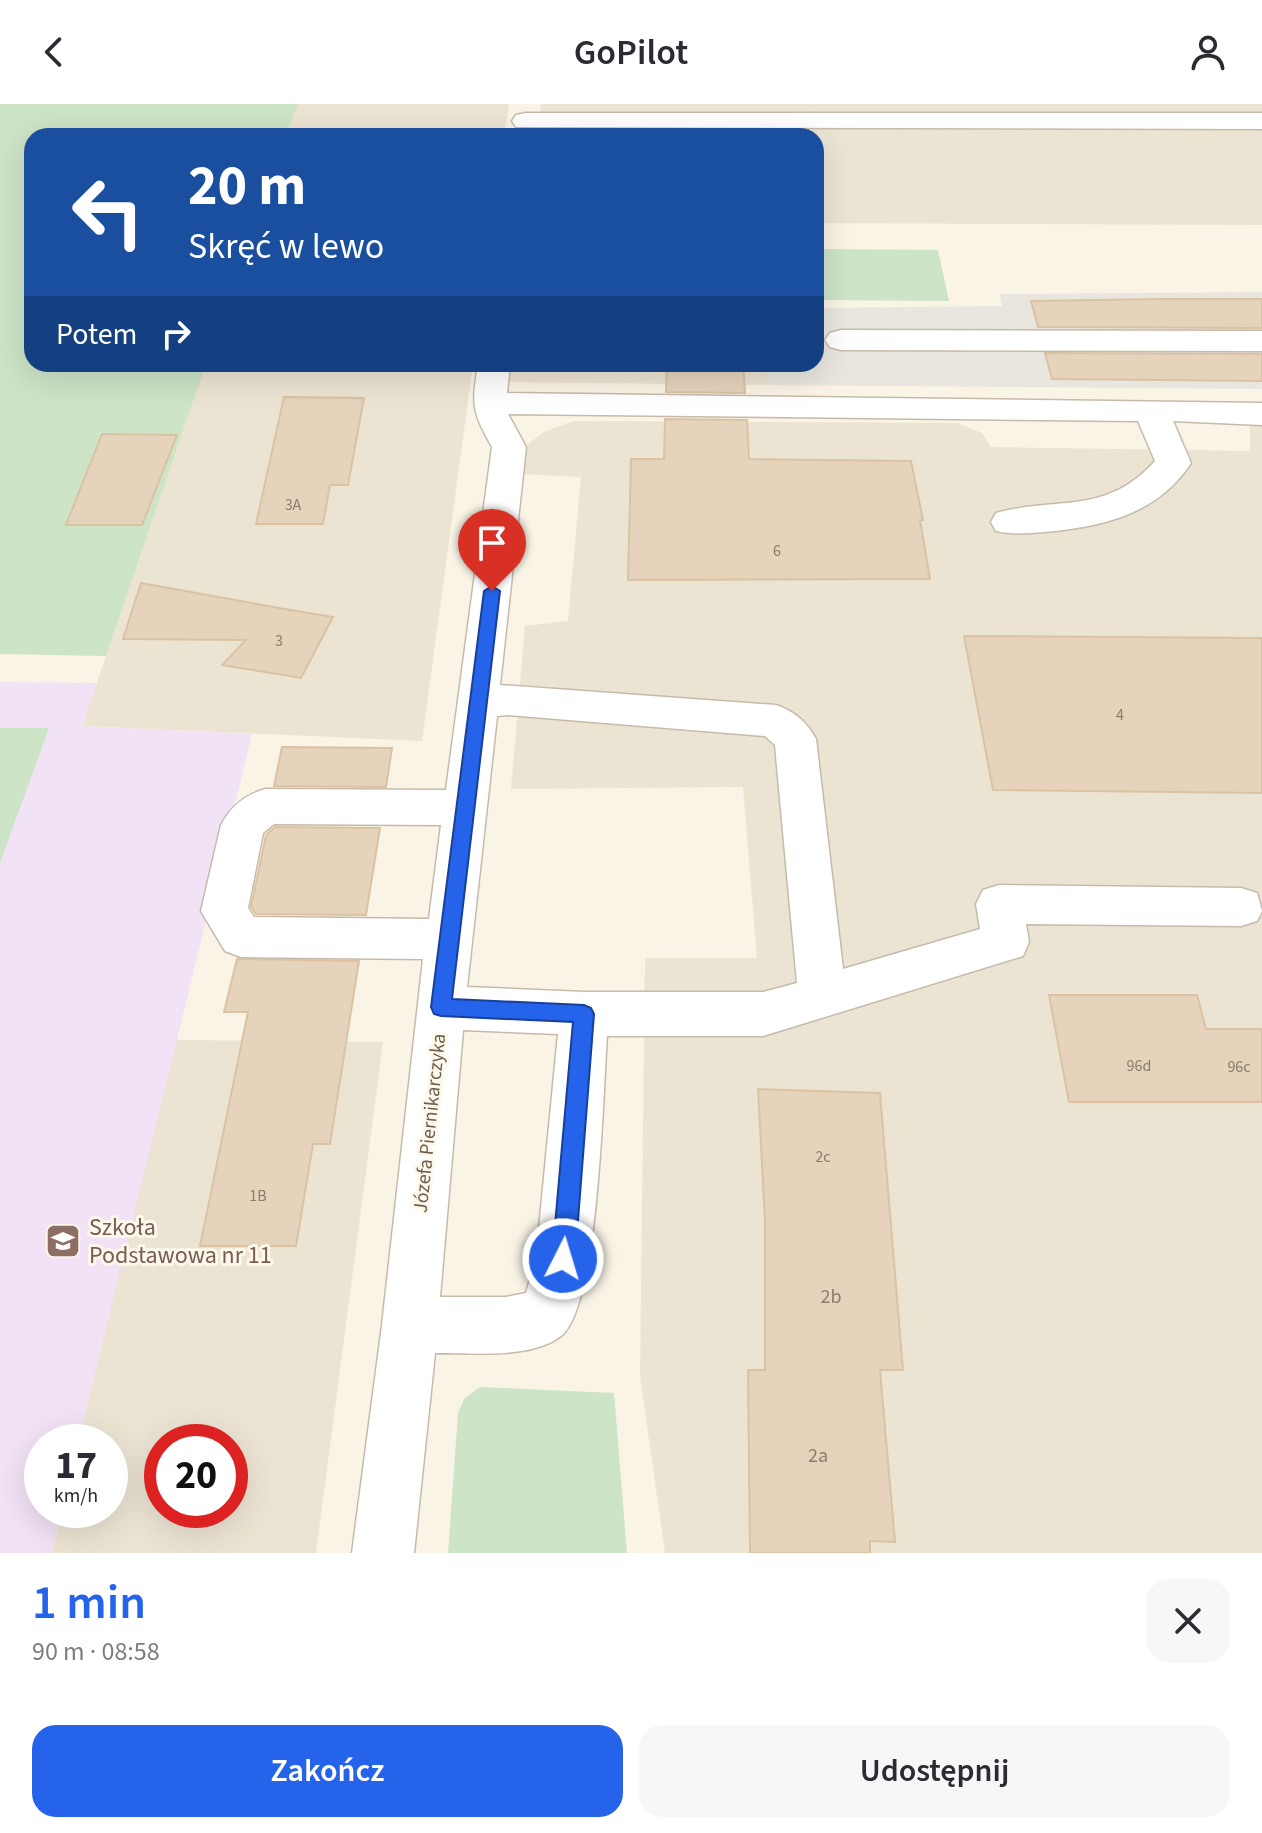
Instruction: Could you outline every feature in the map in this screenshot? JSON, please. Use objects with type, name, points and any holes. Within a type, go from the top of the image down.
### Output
[{"type":"street","points":[[526,120],[1262,121]]},
{"type":"street","points":[[841,340],[1016,375],[1151,410],[1262,414]]},
{"type":"street","points":[[492,384],[1016,375],[1262,341]]},
{"type":"street","name":"Józefa Piernikarczyka","points":[[383,1553],[410,1325],[441,1007],[509,447],[491,414],[492,384]]},
{"type":"street","points":[[1009,522],[1083,516],[1138,498],[1158,484],[1173,463],[1151,410]]},
{"type":"street","points":[[480,701],[508,700],[776,721],[784,726],[795,739],[822,995]]},
{"type":"street","points":[[450,939],[241,937],[224,911],[243,825],[265,806],[467,807]]},
{"type":"street","points":[[441,1007],[584,1014],[763,1014],[1006,942],[999,904],[1241,907]]},
{"type":"street","points":[[410,1325],[506,1325],[540,1318],[549,1309],[563,1259],[584,1014]]},
{"type":"shaded area","points":[[298,104],[509,104],[505,128],[289,128]]},
{"type":"shaded area","points":[[541,104],[1262,104],[1262,225],[824,223],[824,128],[539,128]]},
{"type":"shaded area","points":[[1262,292],[1262,389],[767,385],[767,372],[824,372],[824,308],[1002,306],[1000,294]]},
{"type":"shaded area","points":[[203,372],[472,372],[422,741],[82,726]]},
{"type":"shaded area","points":[[505,372],[767,372],[767,385],[503,382]]},
{"type":"shaded area","points":[[574,421],[957,423],[982,433],[991,447],[1250,451],[1250,423],[1262,425],[1262,1553],[665,1553],[640,1376],[645,958],[757,958],[743,787],[511,789],[525,626],[568,621],[581,477],[519,474],[529,443],[546,431]]},
{"type":"shaded area","name":"Szkoła Podstawowa nr 11","points":[[0,682],[97,683],[82,726],[252,734],[82,1424],[24,1424],[24,1528],[58,1528],[52,1553],[0,1553]]},
{"type":"shaded area","points":[[174,1040],[383,1042],[316,1553],[52,1553],[58,1528],[128,1528],[128,1424],[82,1424]]},
{"type":"green space","points":[[0,104],[298,104],[289,128],[24,128],[24,372],[203,372],[106,656],[0,654]]},
{"type":"green space","points":[[824,249],[938,250],[949,301],[824,300]]},
{"type":"green space","points":[[0,728],[49,728],[0,863]]},
{"type":"green space","points":[[480,1387],[614,1393],[627,1553],[448,1553],[458,1413],[464,1399]]},
{"type":"building","points":[[1262,299],[1262,328],[1038,327],[1031,301]]},
{"type":"building","points":[[1045,353],[1262,354],[1262,381],[1052,379]]},
{"type":"building","points":[[667,372],[744,372],[745,393],[666,392]]},
{"type":"building","points":[[284,397],[364,398],[348,485],[330,485],[323,524],[256,524]]},
{"type":"building","points":[[665,419],[747,420],[749,459],[911,461],[923,520],[920,520],[930,579],[628,580],[631,459],[664,459]]},
{"type":"building","points":[[102,434],[177,435],[142,525],[66,525]]},
{"type":"building","points":[[141,583],[333,617],[301,678],[222,665],[246,640],[123,639]]},
{"type":"building","points":[[964,636],[1262,638],[1262,793],[993,790]]},
{"type":"building","points":[[282,747],[392,748],[386,787],[274,786]]},
{"type":"building","points":[[275,827],[380,828],[366,915],[256,914],[251,907],[266,835]]},
{"type":"building","points":[[237,959],[359,961],[330,1144],[313,1144],[296,1246],[200,1246],[248,1012],[224,1012]]},
{"type":"building","points":[[1049,995],[1197,995],[1206,1029],[1262,1029],[1262,1102],[1069,1102]]},
{"type":"building","points":[[758,1089],[880,1093],[903,1370],[880,1370],[895,1542],[870,1541],[870,1553],[750,1553],[748,1370],[765,1370],[765,1220]]},
{"type":"place","name":"Szkoła Podstawowa nr 11","points":[[63,1241]]},
{"type":"route","points":[[492,591],[441,1007],[584,1014],[563,1259]]}]
